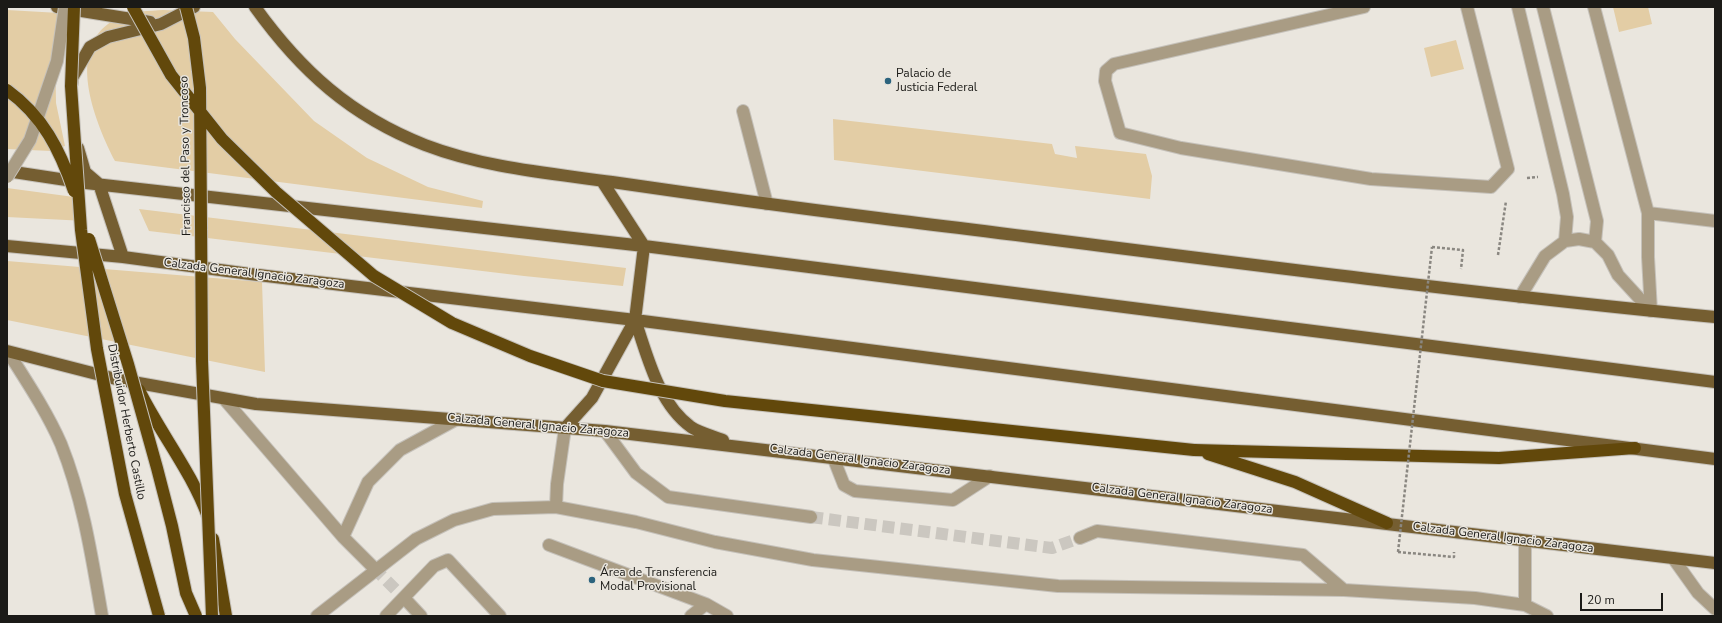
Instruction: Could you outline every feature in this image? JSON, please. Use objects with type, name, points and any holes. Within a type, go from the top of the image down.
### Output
[{"type":"highway","name":"Distribuidor Herberto Castillo","points":[[74,7],[71,86],[81,230],[97,349],[125,494],[159,616]]},
{"type":"highway","points":[[133,7],[171,74],[222,139],[276,192],[374,276],[452,323],[530,356],[602,381],[725,401],[1194,450],[1499,458],[1634,448]]},
{"type":"highway","name":"Francisco del Paso y Troncoso","points":[[186,7],[194,38],[200,88],[201,282],[206,494],[212,616]]},
{"type":"highway","points":[[7,90],[28,108],[47,130],[68,172],[128,364],[172,526],[186,593],[196,616]]},
{"type":"highway","points":[[134,381],[147,407],[186,471],[208,516],[226,616]]},
{"type":"highway","points":[[1194,450],[1295,482],[1387,523]]},
{"type":"main road","points":[[57,7],[161,24]]},
{"type":"main road","points":[[124,257],[99,184],[85,172],[74,134],[70,100],[72,78],[90,48],[108,37],[161,24],[194,7]]},
{"type":"main road","points":[[255,7],[289,50],[332,93],[388,129],[426,145],[471,160],[516,170],[766,204],[1520,297],[1715,317]]},
{"type":"main road","points":[[7,171],[99,184],[644,246],[1715,382]]},
{"type":"main road","points":[[565,428],[592,398],[635,320],[644,246],[602,181]]},
{"type":"main road","name":"Calzada General Ignacio Zaragoza","points":[[7,246],[124,257],[250,274],[635,320],[1634,448],[1715,460]]},
{"type":"main road","points":[[635,320],[657,383],[674,410],[692,428],[738,446]]},
{"type":"main road","name":"Calzada General Ignacio Zaragoza","points":[[8,351],[116,379],[134,381],[225,400],[256,404],[605,431],[1715,563]]},
{"type":"street","points":[[7,177],[30,140],[56,62],[65,7]]},
{"type":"street","points":[[1364,7],[1114,64],[1106,71],[1105,81],[1120,133],[1181,148],[1371,179],[1491,187],[1508,169],[1467,7]]},
{"type":"street","points":[[1518,7],[1563,194],[1567,217],[1565,241]]},
{"type":"street","points":[[1544,7],[1598,221],[1596,242]]},
{"type":"street","points":[[1594,7],[1648,213],[1648,257],[1651,311]]},
{"type":"street","points":[[743,111],[766,204]]},
{"type":"street","points":[[1648,213],[1715,220]]},
{"type":"street","points":[[1520,297],[1545,256],[1565,241],[1579,239],[1596,242],[1608,255],[1618,275],[1651,311]]},
{"type":"street","points":[[8,351],[38,399],[61,444],[84,517],[102,616]]},
{"type":"street","points":[[225,400],[344,537],[374,568]]},
{"type":"street","points":[[344,537],[368,482],[400,450],[457,419]]},
{"type":"street","points":[[556,507],[557,484],[565,428]]},
{"type":"street","points":[[605,431],[636,473],[668,497],[811,517]]},
{"type":"street","points":[[833,457],[844,485],[855,491],[953,500],[990,476]]},
{"type":"street","points":[[317,616],[416,538],[454,520],[493,509],[556,507],[636,522],[715,542],[813,560],[1058,586],[1344,590],[1475,598],[1525,605],[1547,616]]},
{"type":"street","points":[[1080,538],[1097,531],[1303,555],[1344,590]]},
{"type":"street","points":[[1525,541],[1525,605]]},
{"type":"street","points":[[549,545],[706,604],[727,616]]},
{"type":"street","points":[[1673,558],[1698,593],[1715,609]]},
{"type":"street","points":[[386,616],[434,566],[448,560],[500,616]]},
{"type":"street","points":[[1698,593],[1715,595]]},
{"type":"street","points":[[407,601],[421,616]]},
{"type":"street","points":[[691,616],[706,604]]},
{"type":"path","points":[[1398,552],[1432,247],[1463,250],[1458,289]]},
{"type":"shaded area","points":[[1613,7],[1648,7],[1652,24],[1619,32]]},
{"type":"shaded area","points":[[7,10],[77,14],[55,43],[56,103],[65,146],[51,151],[7,149]]},
{"type":"shaded area","points":[[163,10],[213,12],[235,39],[314,121],[367,158],[428,187],[483,201],[482,208],[115,161],[100,128],[89,90],[87,71],[89,53],[96,37],[118,16],[141,11]]},
{"type":"shaded area","points":[[1456,40],[1464,69],[1431,77],[1424,48]]},
{"type":"shaded area","points":[[833,119],[1052,144],[1055,154],[1077,158],[1075,146],[1146,154],[1152,176],[1150,199],[834,160]]},
{"type":"shaded area","points":[[7,188],[74,197],[86,221],[7,217]]},
{"type":"shaded area","points":[[139,209],[626,268],[623,286],[524,276],[149,231]]},
{"type":"shaded area","points":[[7,261],[262,282],[265,372],[7,320]]},
{"type":"tunnel","points":[[811,517],[1052,548],[1080,538]]},
{"type":"tunnel","points":[[374,568],[407,601]]},
{"type":"place","name":"Palacio de Justicia Federal","points":[[888,81]]},
{"type":"place","name":"Área de Transferencia Modal Provisional","points":[[592,580]]}]
